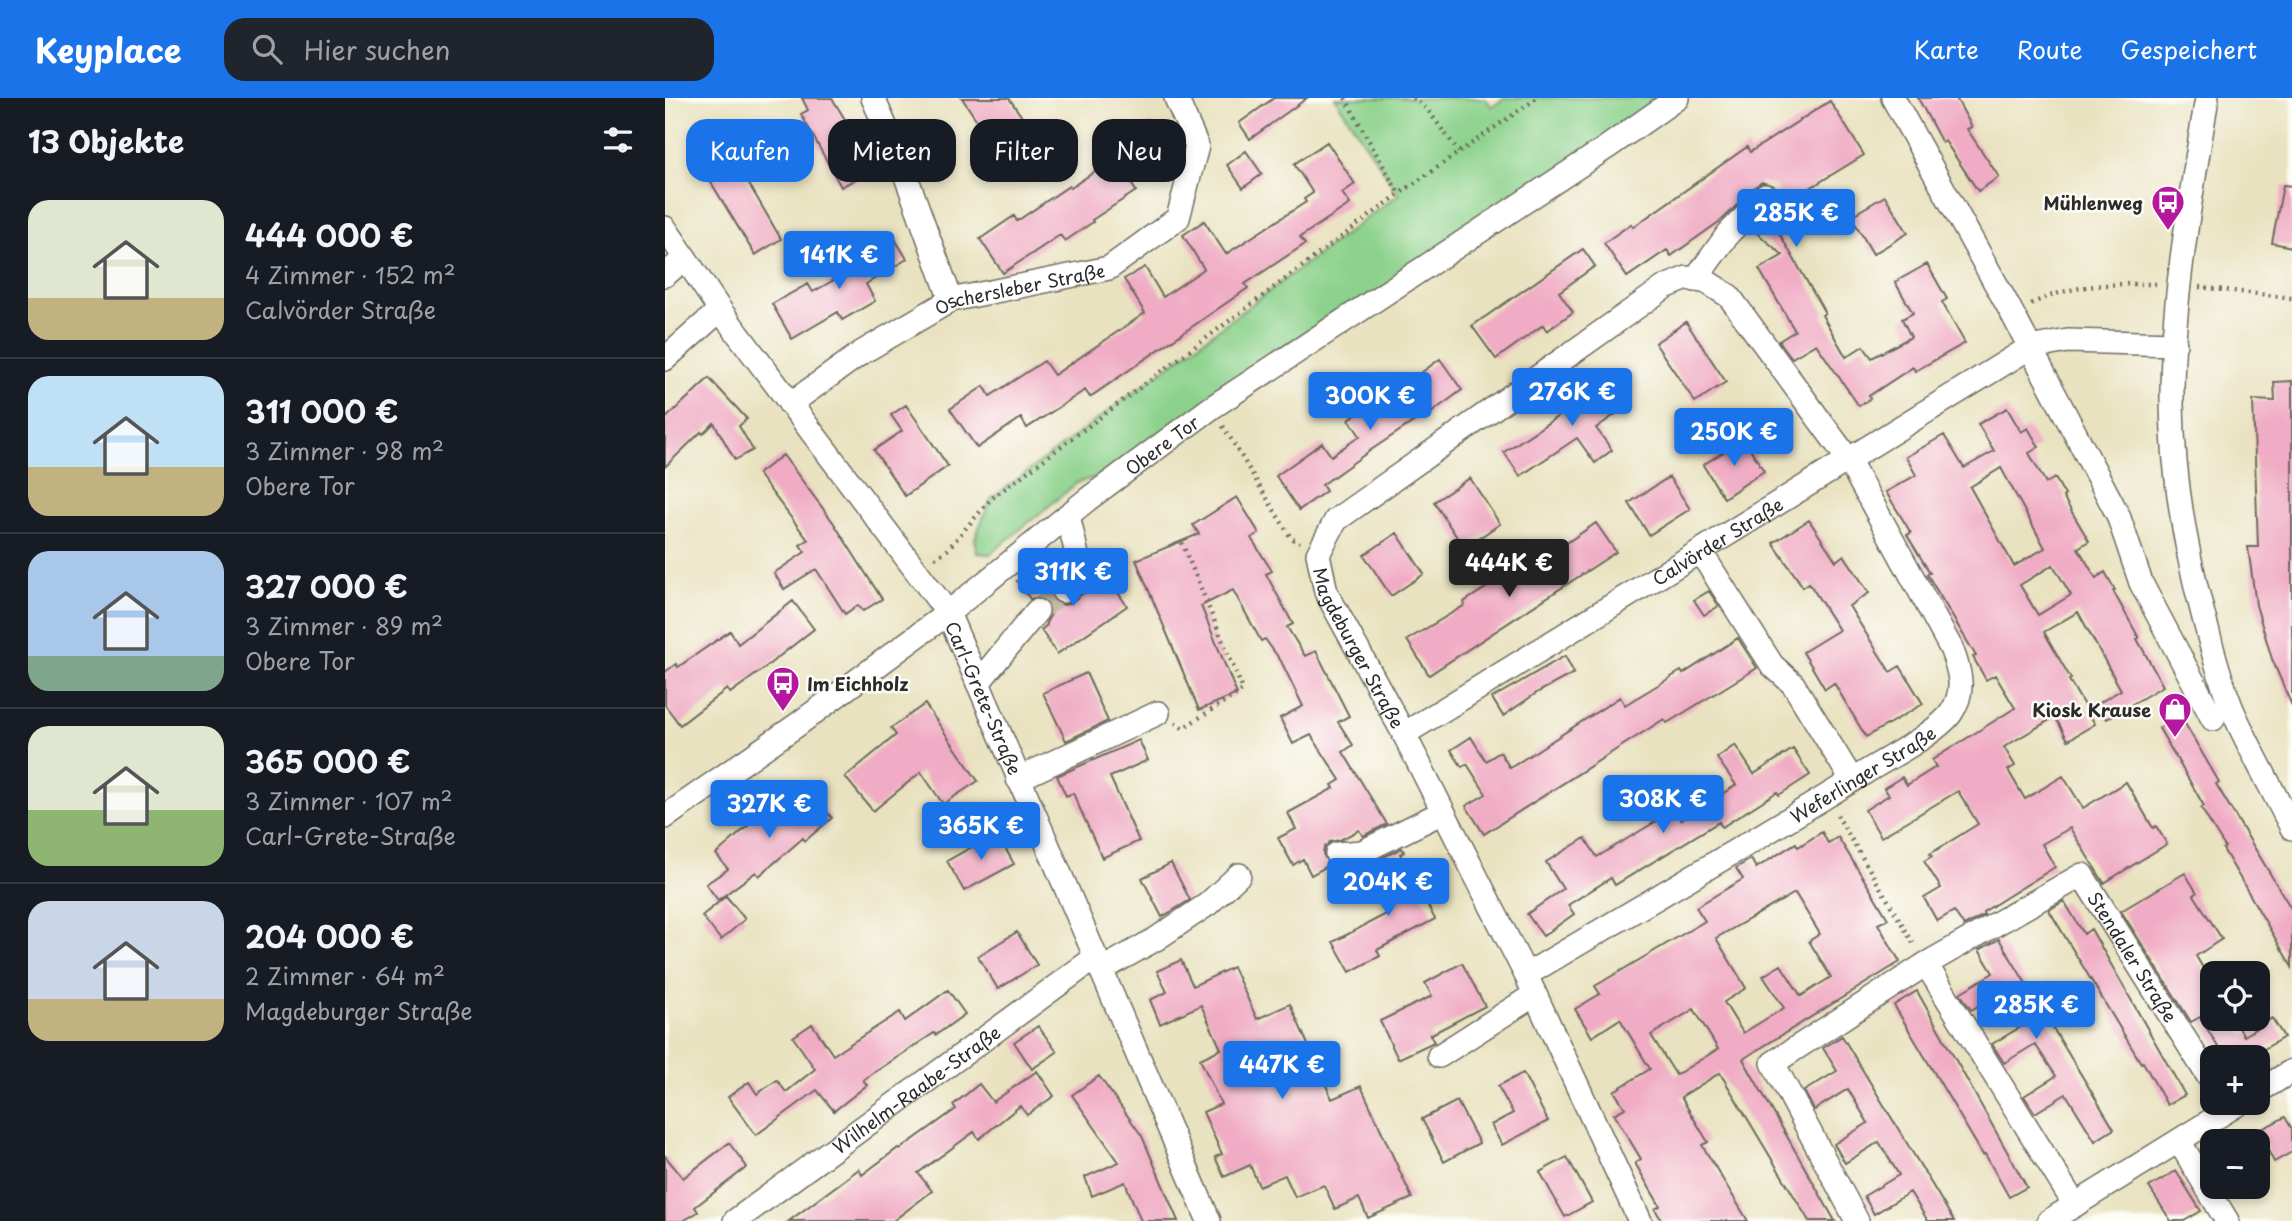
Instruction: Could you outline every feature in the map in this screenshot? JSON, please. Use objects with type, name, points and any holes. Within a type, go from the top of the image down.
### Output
[{"type":"street","points":[[873,98],[900,160],[951,300]]},
{"type":"street","name":"Oschersleber Straße","points":[[790,404],[860,353],[951,300],[1109,268],[1178,218],[1197,146],[1176,98]]},
{"type":"street","name":"Obere Tor","points":[[665,817],[797,725],[948,613],[1068,515],[1211,408],[1606,148],[1677,98]]},
{"type":"street","points":[[1893,98],[2012,313],[2118,515],[2141,583],[2213,719]]},
{"type":"street","points":[[2207,98],[2180,285],[2175,344],[2172,402],[2176,468],[2194,580],[2231,708],[2292,828]]},
{"type":"street","points":[[1765,196],[1728,234],[1695,280],[1707,282],[1729,296],[1848,459]]},
{"type":"street","name":"Carl-Grete-Straße","points":[[665,228],[720,310],[948,613],[1209,1221]]},
{"type":"street","points":[[665,275],[685,258]]},
{"type":"street","name":"Magdeburger Straße","points":[[1633,1218],[1530,985],[1404,734],[1326,592],[1318,554],[1336,520],[1665,286],[1687,278],[1695,280]]},
{"type":"street","points":[[665,359],[720,310]]},
{"type":"street","points":[[2029,348],[2069,341],[2175,344]]},
{"type":"street","name":"Calvörder Straße","points":[[1404,734],[2029,348]]},
{"type":"street","name":"Weferlinger Straße","points":[[1530,985],[1931,731],[1949,716],[1959,698],[1961,674],[1951,648],[1848,459]]},
{"type":"street","points":[[1063,590],[1077,579],[1079,564],[1068,515]]},
{"type":"street","points":[[1700,551],[1772,665],[1793,684],[1852,780]]},
{"type":"street","points":[[978,683],[1037,611]]},
{"type":"street","points":[[1018,779],[1158,713]]},
{"type":"street","points":[[1337,854],[1362,852],[1443,812]]},
{"type":"street","name":"Wilhelm-Raabe-Straße","points":[[735,1221],[1098,964],[1156,939],[1208,904],[1239,875]]},
{"type":"street","name":"Stendaler Straße","points":[[1857,1221],[1773,1063],[1926,964],[2082,875],[2200,1063]]},
{"type":"street","points":[[1926,964],[2075,1205]]},
{"type":"street","points":[[1439,1056],[1530,985]]},
{"type":"street","points":[[2270,1084],[2292,1071]]},
{"type":"street","points":[[2049,1221],[2217,1115]]},
{"type":"street","points":[[2179,1141],[2227,1221]]},
{"type":"path","points":[[1345,98],[1399,194]]},
{"type":"path","points":[[1413,98],[1427,109],[1459,152]]},
{"type":"path","points":[[917,571],[947,550],[991,499],[1399,194],[1538,98]]},
{"type":"path","points":[[2012,313],[2072,288],[2125,284],[2180,285],[2292,298]]},
{"type":"path","points":[[1211,408],[1291,538],[1318,554]]},
{"type":"path","points":[[1158,713],[1182,728],[1243,690],[1180,538]]},
{"type":"path","points":[[1826,796],[1926,964]]},
{"type":"green space","points":[[1335,98],[1485,98],[1492,107],[1505,98],[1677,98],[1136,463],[1077,483],[990,554],[977,553],[975,538],[991,499],[1399,194]]},
{"type":"building","points":[[802,98],[832,98],[845,119],[828,119],[828,163],[814,138],[814,119],[804,119],[801,114],[808,110]]},
{"type":"building","points":[[962,98],[1009,98],[1023,119],[976,119]]},
{"type":"building","points":[[1274,98],[1307,98],[1250,139],[1239,123]]},
{"type":"building","points":[[1918,98],[1956,98],[1972,127],[1967,129],[1999,177],[1978,191],[1945,141],[1942,143]]},
{"type":"building","points":[[1830,101],[1864,155],[1794,198],[1801,204],[1778,231],[1825,313],[1822,315],[1846,357],[1863,346],[1872,358],[1911,337],[1902,319],[1913,313],[1895,282],[1927,264],[1947,299],[1942,302],[1965,343],[1915,371],[1913,367],[1869,396],[1870,399],[1859,406],[1816,344],[1792,358],[1779,341],[1795,331],[1759,269],[1783,255],[1752,229],[1778,200],[1779,193],[1774,186],[1762,182],[1723,219],[1671,256],[1667,250],[1627,277],[1604,243],[1631,224],[1633,227],[1747,147],[1750,152]]},
{"type":"building","points":[[1327,142],[1355,184],[1342,193],[1350,204],[1300,237],[1305,244],[1245,284],[1248,288],[1090,397],[1085,390],[1027,428],[1021,418],[977,448],[950,409],[984,386],[990,396],[1044,361],[1054,375],[1145,313],[1124,279],[1145,267],[1163,297],[1204,269],[1183,235],[1204,221],[1226,254],[1306,202],[1304,199],[1313,193],[1294,164]]},
{"type":"building","points":[[1246,151],[1262,174],[1243,188],[1227,165]]},
{"type":"building","points":[[1092,173],[1092,182],[1133,182],[1136,191],[1065,241],[1060,235],[1003,273],[980,239],[1014,216],[1017,221],[1069,186],[1070,188]]},
{"type":"building","points":[[711,182],[748,182],[781,239],[755,255]]},
{"type":"building","points":[[2283,185],[2292,186],[2292,247],[2272,243]]},
{"type":"building","points":[[1885,196],[1908,233],[1873,254],[1851,216]]},
{"type":"building","points":[[892,234],[907,259],[866,284],[875,301],[842,320],[838,312],[792,339],[772,304],[808,284],[813,292],[865,262],[860,255]]},
{"type":"building","points":[[1583,249],[1595,266],[1559,292],[1573,312],[1547,331],[1543,325],[1496,359],[1472,326]]},
{"type":"building","points":[[1686,322],[1726,382],[1695,402],[1655,343]]},
{"type":"building","points":[[1440,359],[1462,390],[1322,485],[1326,491],[1299,510],[1276,476],[1322,443],[1331,456],[1360,436],[1349,419],[1377,400],[1380,403]]},
{"type":"building","points":[[1609,375],[1630,404],[1596,428],[1612,450],[1595,463],[1577,438],[1520,476],[1504,452],[1560,415],[1558,412]]},
{"type":"building","points":[[709,378],[747,419],[739,426],[753,450],[735,460],[714,423],[665,467],[665,419]]},
{"type":"building","points":[[2292,381],[2292,706],[2272,659],[2256,605],[2248,547],[2258,547],[2253,400],[2275,401],[2274,382]]},
{"type":"building","points":[[906,405],[948,466],[905,496],[874,450],[902,431],[891,415]]},
{"type":"building","points":[[2007,408],[2021,432],[2028,428],[2039,447],[2029,453],[2046,483],[2055,478],[2089,541],[2078,548],[2096,578],[2105,572],[2163,686],[2107,719],[2097,704],[2121,690],[2078,612],[2044,632],[2095,724],[2068,740],[2055,717],[2004,747],[2015,766],[2008,770],[2025,799],[2063,776],[2083,808],[2126,782],[2153,828],[2156,826],[2167,844],[2104,883],[2070,828],[2042,844],[2055,867],[1964,926],[1954,911],[1937,921],[1924,898],[1941,888],[1924,861],[1932,856],[1930,854],[1978,824],[1958,791],[1881,837],[1865,810],[1889,795],[1884,788],[1902,777],[1907,785],[1936,767],[1932,760],[2015,708],[1995,675],[1986,680],[1973,657],[1976,656],[1907,535],[1911,533],[1886,492],[1916,475],[1906,457],[1944,435],[1964,468],[1994,451],[1978,424]],"holes":[[[2001,468],[2045,548],[2014,566],[1970,487]],[[2053,565],[2071,595],[2038,615],[2020,585]]]},
{"type":"building","points":[[1744,439],[1764,471],[1724,498],[1703,465]]},
{"type":"building","points":[[783,455],[833,522],[882,599],[863,611],[858,605],[845,614],[816,569],[784,589],[774,573],[805,552],[800,545],[808,540],[758,474]]},
{"type":"building","points":[[1669,477],[1690,509],[1649,535],[1629,503]]},
{"type":"building","points":[[1470,478],[1500,524],[1464,548],[1434,502]]},
{"type":"building","points":[[1237,497],[1259,533],[1251,538],[1272,571],[1266,574],[1293,624],[1287,627],[1305,656],[1316,651],[1349,716],[1338,722],[1353,745],[1343,752],[1387,824],[1363,836],[1359,830],[1330,842],[1324,848],[1323,854],[1329,865],[1311,875],[1303,859],[1293,865],[1278,838],[1296,829],[1288,813],[1334,788],[1332,785],[1340,780],[1311,735],[1293,744],[1280,718],[1303,706],[1281,661],[1265,639],[1261,641],[1233,590],[1201,606],[1237,694],[1199,710],[1136,560],[1199,534],[1193,525]]},
{"type":"building","points":[[1809,520],[1836,561],[1844,555],[1869,593],[1849,606],[1890,672],[1900,666],[1923,704],[1866,737],[1834,683],[1825,689],[1803,652],[1839,630],[1809,583],[1803,587],[1773,543]]},
{"type":"building","points":[[1596,523],[1616,552],[1429,675],[1407,640],[1465,605],[1464,602],[1526,562],[1530,568]]},
{"type":"building","points":[[1397,533],[1424,574],[1391,596],[1364,555]]},
{"type":"building","points":[[1044,563],[1055,579],[1049,593],[1052,600],[1058,604],[1072,602],[1106,575],[1127,606],[1057,654],[1041,630],[1047,625],[1051,614],[1050,605],[1040,597],[1030,599],[1017,581]]},
{"type":"building","points":[[1709,591],[1719,606],[1704,615],[1694,600]]},
{"type":"building","points":[[793,601],[814,629],[758,673],[730,693],[727,689],[680,725],[665,705],[665,672],[676,664],[678,667],[730,631],[738,644]]},
{"type":"building","points":[[1738,638],[1757,668],[1667,723],[1664,719],[1484,834],[1466,806],[1486,794],[1467,764],[1462,767],[1451,750],[1471,737],[1486,761],[1500,752],[1510,768],[1620,697],[1625,705],[1681,671],[1683,674]]},
{"type":"building","points":[[1565,656],[1574,673],[1538,692],[1503,716],[1492,698]]},
{"type":"building","points":[[1086,673],[1108,721],[1066,741],[1043,693]]},
{"type":"building","points":[[925,704],[978,781],[943,804],[921,772],[873,811],[845,777],[896,735],[891,728]]},
{"type":"building","points":[[2180,715],[2219,782],[2216,784],[2292,910],[2292,967],[2223,849],[2225,847],[2201,808],[2204,806],[2159,728]]},
{"type":"building","points":[[1139,740],[1148,760],[1110,777],[1139,841],[1102,858],[1073,793],[1066,796],[1057,776]]},
{"type":"building","points":[[1735,745],[1754,774],[1793,749],[1810,775],[1779,795],[1777,792],[1722,827],[1719,822],[1615,885],[1611,878],[1568,905],[1574,914],[1543,936],[1527,914],[1563,889],[1546,862],[1585,838],[1597,857],[1675,810],[1681,820],[1736,785],[1717,758]]},
{"type":"building","points":[[803,784],[832,818],[805,841],[803,838],[759,876],[756,872],[718,900],[706,884],[728,869],[716,854],[757,818],[759,821]]},
{"type":"building","points":[[1822,832],[1828,843],[1838,837],[1888,919],[1878,924],[1900,962],[1743,1059],[1835,1221],[1809,1221],[1720,1073],[1681,1097],[1708,1142],[1702,1145],[1748,1221],[1662,1221],[1655,1209],[1660,1206],[1635,1163],[1641,1159],[1614,1114],[1625,1108],[1614,1091],[1650,1069],[1620,1019],[1592,1037],[1575,1009],[1600,994],[1595,986],[1705,921],[1696,907],[1743,879],[1736,868],[1751,859],[1756,868],[1796,843],[1798,847]],"holes":[[[1795,893],[1820,934],[1809,941],[1831,977],[1801,996],[1781,965],[1763,976],[1784,1008],[1743,1033],[1724,1002],[1746,988],[1716,938]],[[1694,1009],[1718,1049],[1676,1075],[1651,1035]]]},
{"type":"building","points":[[997,833],[1014,864],[964,891],[947,861]]},
{"type":"building","points":[[1402,848],[1404,852],[1400,854],[1435,919],[1377,950],[1380,956],[1350,972],[1333,942],[1390,912],[1383,899],[1400,890],[1382,858]]},
{"type":"building","points":[[1171,863],[1190,900],[1162,917],[1142,878]]},
{"type":"building","points":[[2185,873],[2197,893],[2194,895],[2222,939],[2196,956],[2200,963],[2200,1017],[2191,1022],[2121,911]]},
{"type":"building","points":[[726,896],[745,919],[721,940],[702,916]]},
{"type":"building","points":[[2064,901],[2084,934],[2091,929],[2185,1095],[2167,1105],[2049,910]]},
{"type":"building","points":[[1017,932],[1037,965],[998,989],[978,956]]},
{"type":"building","points":[[1999,939],[2114,1129],[2095,1141],[2066,1094],[2035,1113],[2024,1096],[2056,1076],[2035,1044],[2004,1063],[1992,1044],[2024,1025],[2004,991],[1971,1010],[1960,993],[1993,973],[1979,950]]},
{"type":"building","points":[[1181,960],[1193,986],[1233,967],[1257,1019],[1290,1004],[1332,1099],[1361,1086],[1412,1198],[1368,1218],[1359,1198],[1335,1209],[1324,1185],[1295,1197],[1285,1175],[1259,1186],[1250,1165],[1224,1177],[1215,1157],[1222,1154],[1203,1112],[1221,1104],[1200,1059],[1221,1049],[1201,1005],[1160,1024],[1150,1000],[1167,992],[1157,971]]},
{"type":"building","points":[[1462,963],[1485,1006],[1430,1035],[1434,1042],[1398,1059],[1380,1021],[1432,996],[1425,983]]},
{"type":"building","points":[[948,990],[965,1014],[863,1080],[867,1085],[834,1111],[817,1090],[756,1135],[728,1097],[749,1082],[757,1094],[777,1080],[786,1092],[815,1069],[793,1037],[812,1024],[833,1055],[900,1012],[905,1021]]},
{"type":"building","points":[[1917,991],[2027,1187],[2009,1197],[1894,1005]]},
{"type":"building","points":[[2272,1018],[2284,1037],[2270,1045],[2217,1045],[2208,1031],[2241,1031],[2244,1036],[2252,1031],[2270,1031]]},
{"type":"building","points":[[1038,1026],[1057,1052],[1032,1069],[1014,1042]]},
{"type":"building","points":[[1842,1036],[1954,1221],[1928,1221],[1910,1192],[1874,1214],[1864,1196],[1899,1175],[1879,1142],[1845,1163],[1834,1144],[1868,1123],[1848,1089],[1814,1110],[1804,1091],[1837,1071],[1823,1048]]},
{"type":"building","points":[[1037,1071],[1054,1096],[1027,1115],[1020,1106],[979,1139],[974,1132],[918,1173],[932,1191],[893,1221],[789,1221],[859,1169],[862,1175],[956,1109],[953,1105],[979,1084],[993,1102]]},
{"type":"building","points":[[1523,1073],[1548,1121],[1502,1145],[1491,1125],[1513,1113],[1498,1086]]},
{"type":"building","points":[[1099,1076],[1142,1136],[1178,1221],[1141,1221],[1125,1182],[1092,1196],[1085,1177],[1119,1162],[1072,1095]]},
{"type":"building","points":[[1457,1101],[1479,1143],[1444,1162],[1422,1119]]},
{"type":"building","points":[[2285,1117],[2292,1129],[2292,1152],[2274,1162],[2270,1154],[2270,1129],[2262,1129]]},
{"type":"building","points":[[729,1143],[747,1167],[695,1207],[698,1212],[683,1221],[665,1221],[665,1156],[683,1178]]},
{"type":"building","points":[[1567,1157],[1592,1202],[1565,1217],[1540,1172]]},
{"type":"building","points":[[2176,1171],[2201,1211],[2184,1221],[2171,1221],[2149,1187]]},
{"type":"tunnel","points":[[1037,611],[1063,591]]},
{"type":"place","name":"Mühlenweg","points":[[2168,232]]},
{"type":"place","name":"Im Eichholz","points":[[783,713]]},
{"type":"place","name":"Kiosk Krause","points":[[2175,739]]}]
